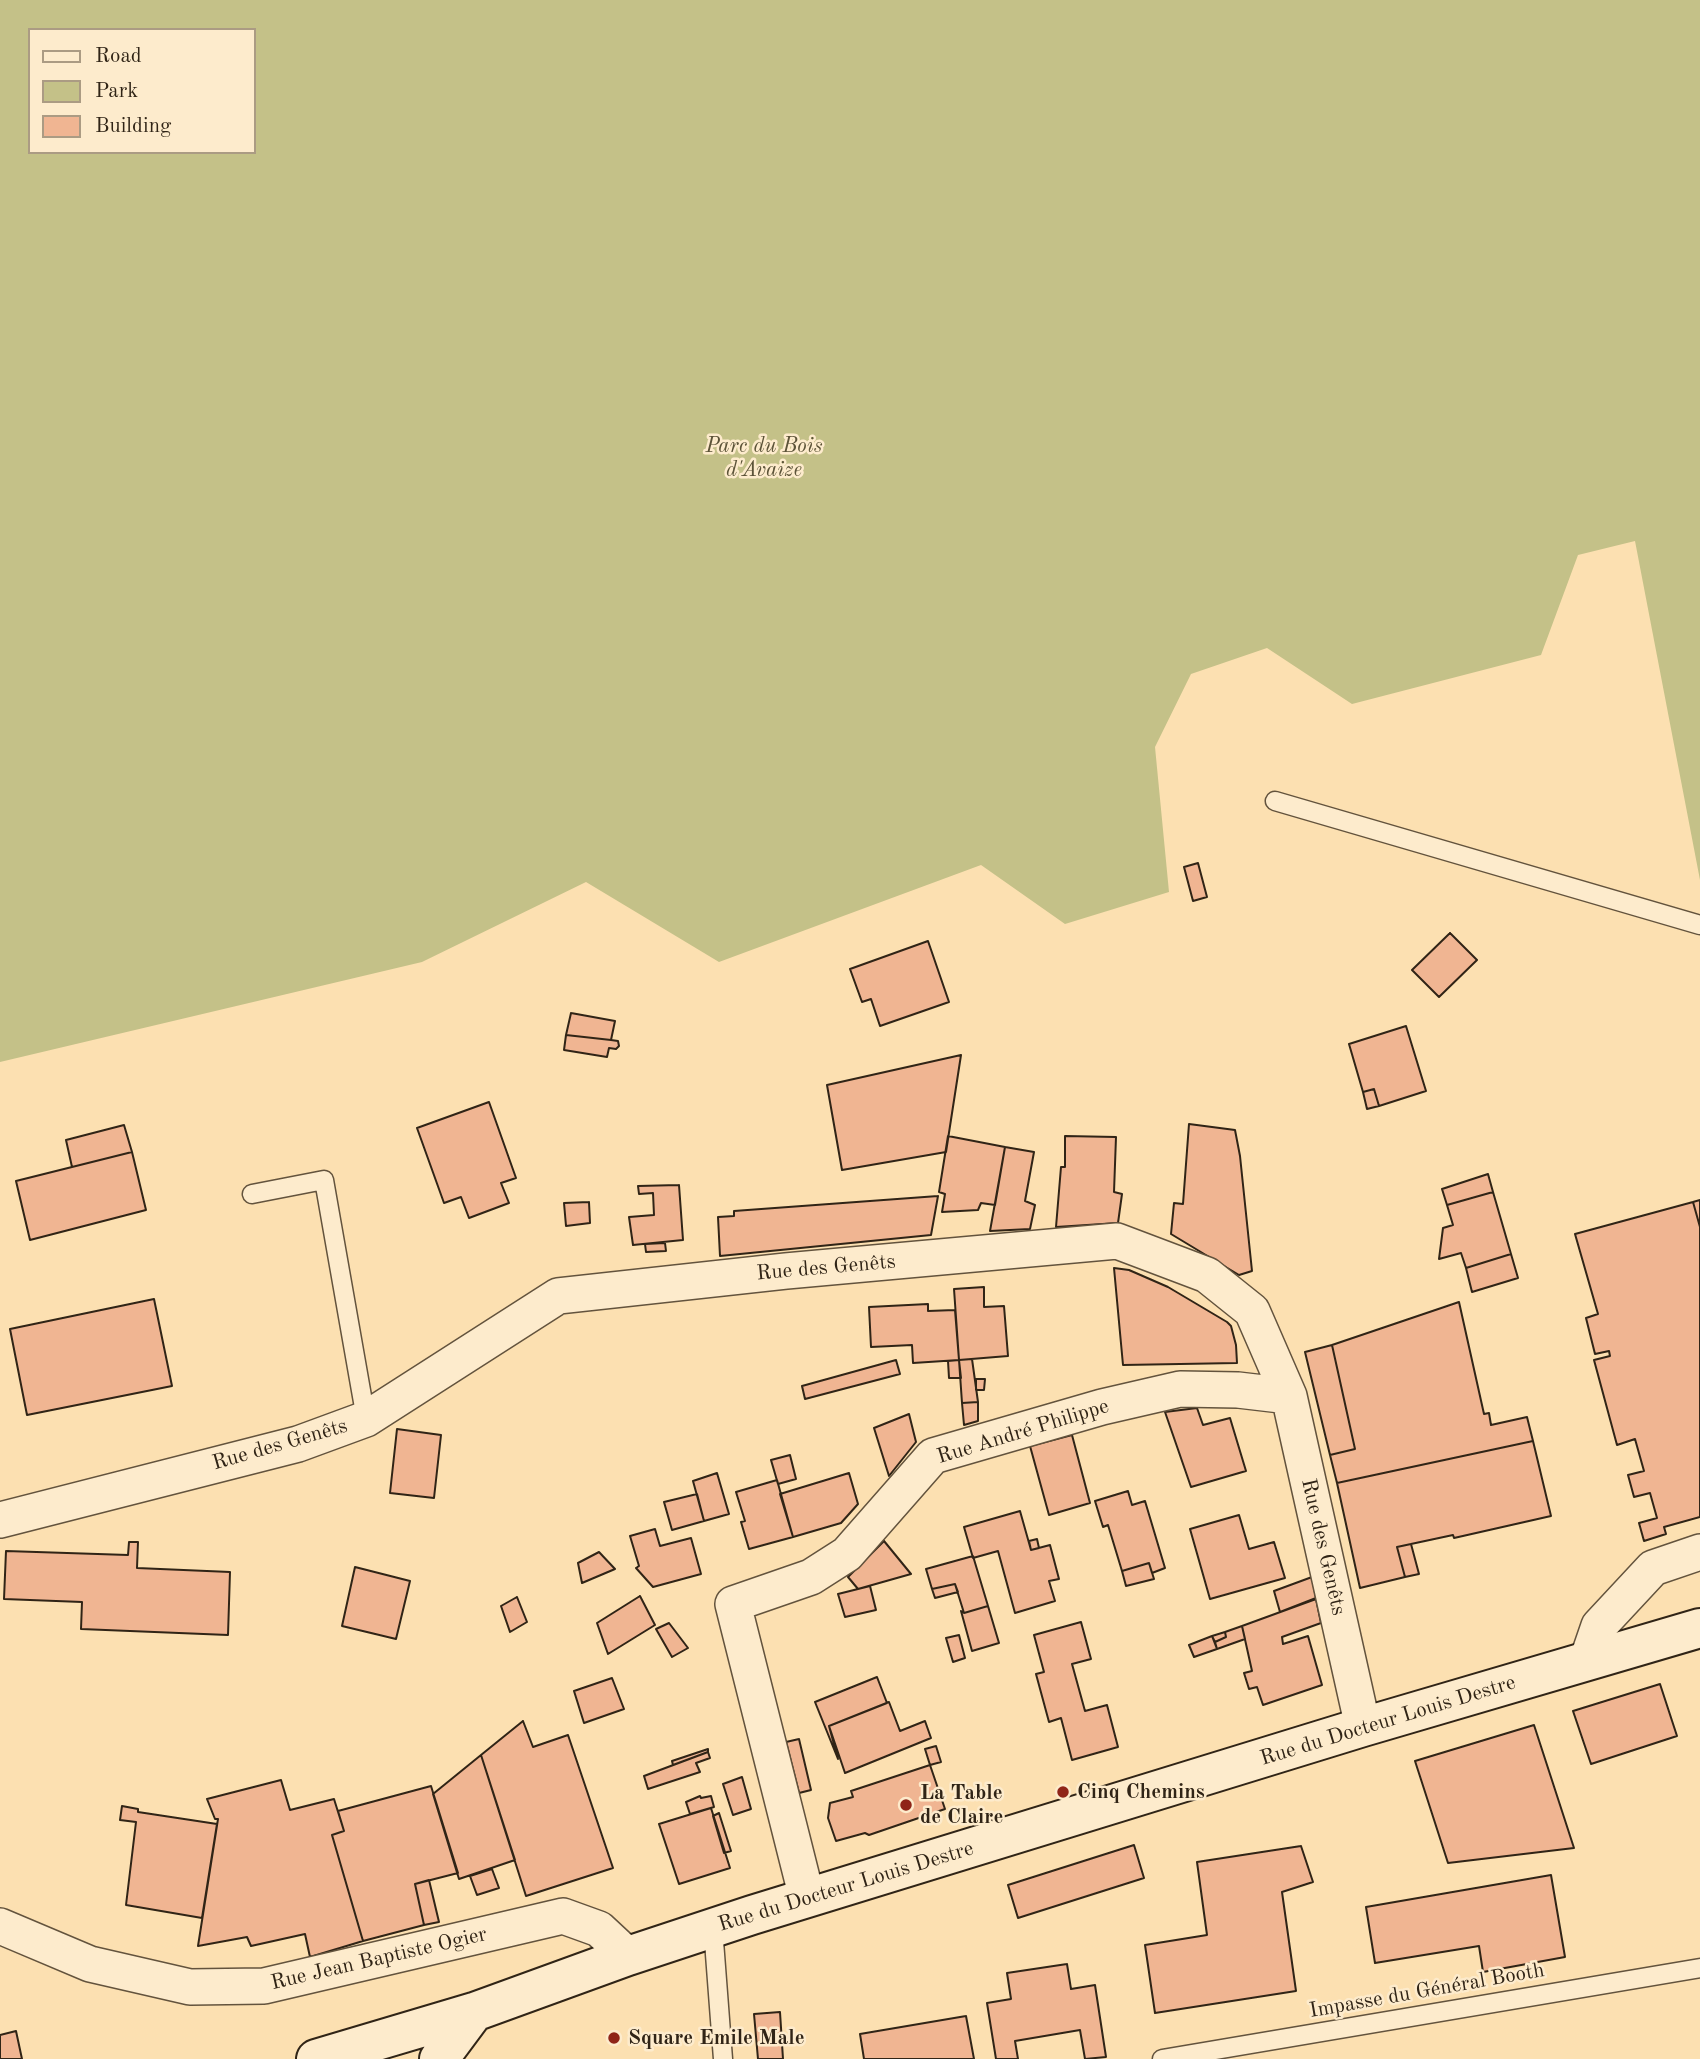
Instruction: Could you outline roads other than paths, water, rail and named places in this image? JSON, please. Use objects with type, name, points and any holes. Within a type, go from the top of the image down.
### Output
[{"type":"street","name":"Rue des Genêts","points":[[0,1520],[298,1444],[366,1419],[558,1296],[786,1271],[1117,1241],[1207,1276],[1252,1311],[1289,1396],[1363,1727]]},
{"type":"street","name":"Rue André Philippe","points":[[807,1898],[733,1604],[811,1577],[847,1554],[933,1456],[1102,1407],[1180,1389],[1238,1390],[1289,1396]]},
{"type":"street","points":[[1587,1661],[1599,1626],[1653,1568],[1700,1552]]},
{"type":"street","name":"Rue du Docteur Louis Destre","points":[[316,2059],[474,2012],[628,1956],[807,1898],[1363,1727],[1700,1628]]},
{"type":"street","name":"Rue Jean Baptiste Ogier","points":[[0,1926],[90,1964],[190,1987],[264,1986],[564,1916],[599,1930],[628,1956]]},
{"type":"street","points":[[439,2059],[474,2012]]},
{"type":"lane","points":[[1275,801],[1700,925]]},
{"type":"lane","points":[[252,1194],[324,1180],[366,1419]]},
{"type":"lane","points":[[713,1928],[723,2059]]},
{"type":"lane","name":"Impasse du Général Booth","points":[[1162,2059],[1700,1968]]},
{"type":"place","name":"Cinq Chemins","points":[[1063,1792]]},
{"type":"place","name":"La Table de Claire","points":[[906,1805]]},
{"type":"place","name":"Square Emile Male","points":[[614,2038]]},
{"type":"park label","name":"Parc du Bois d'Avaize","points":[[764,458]]}]
